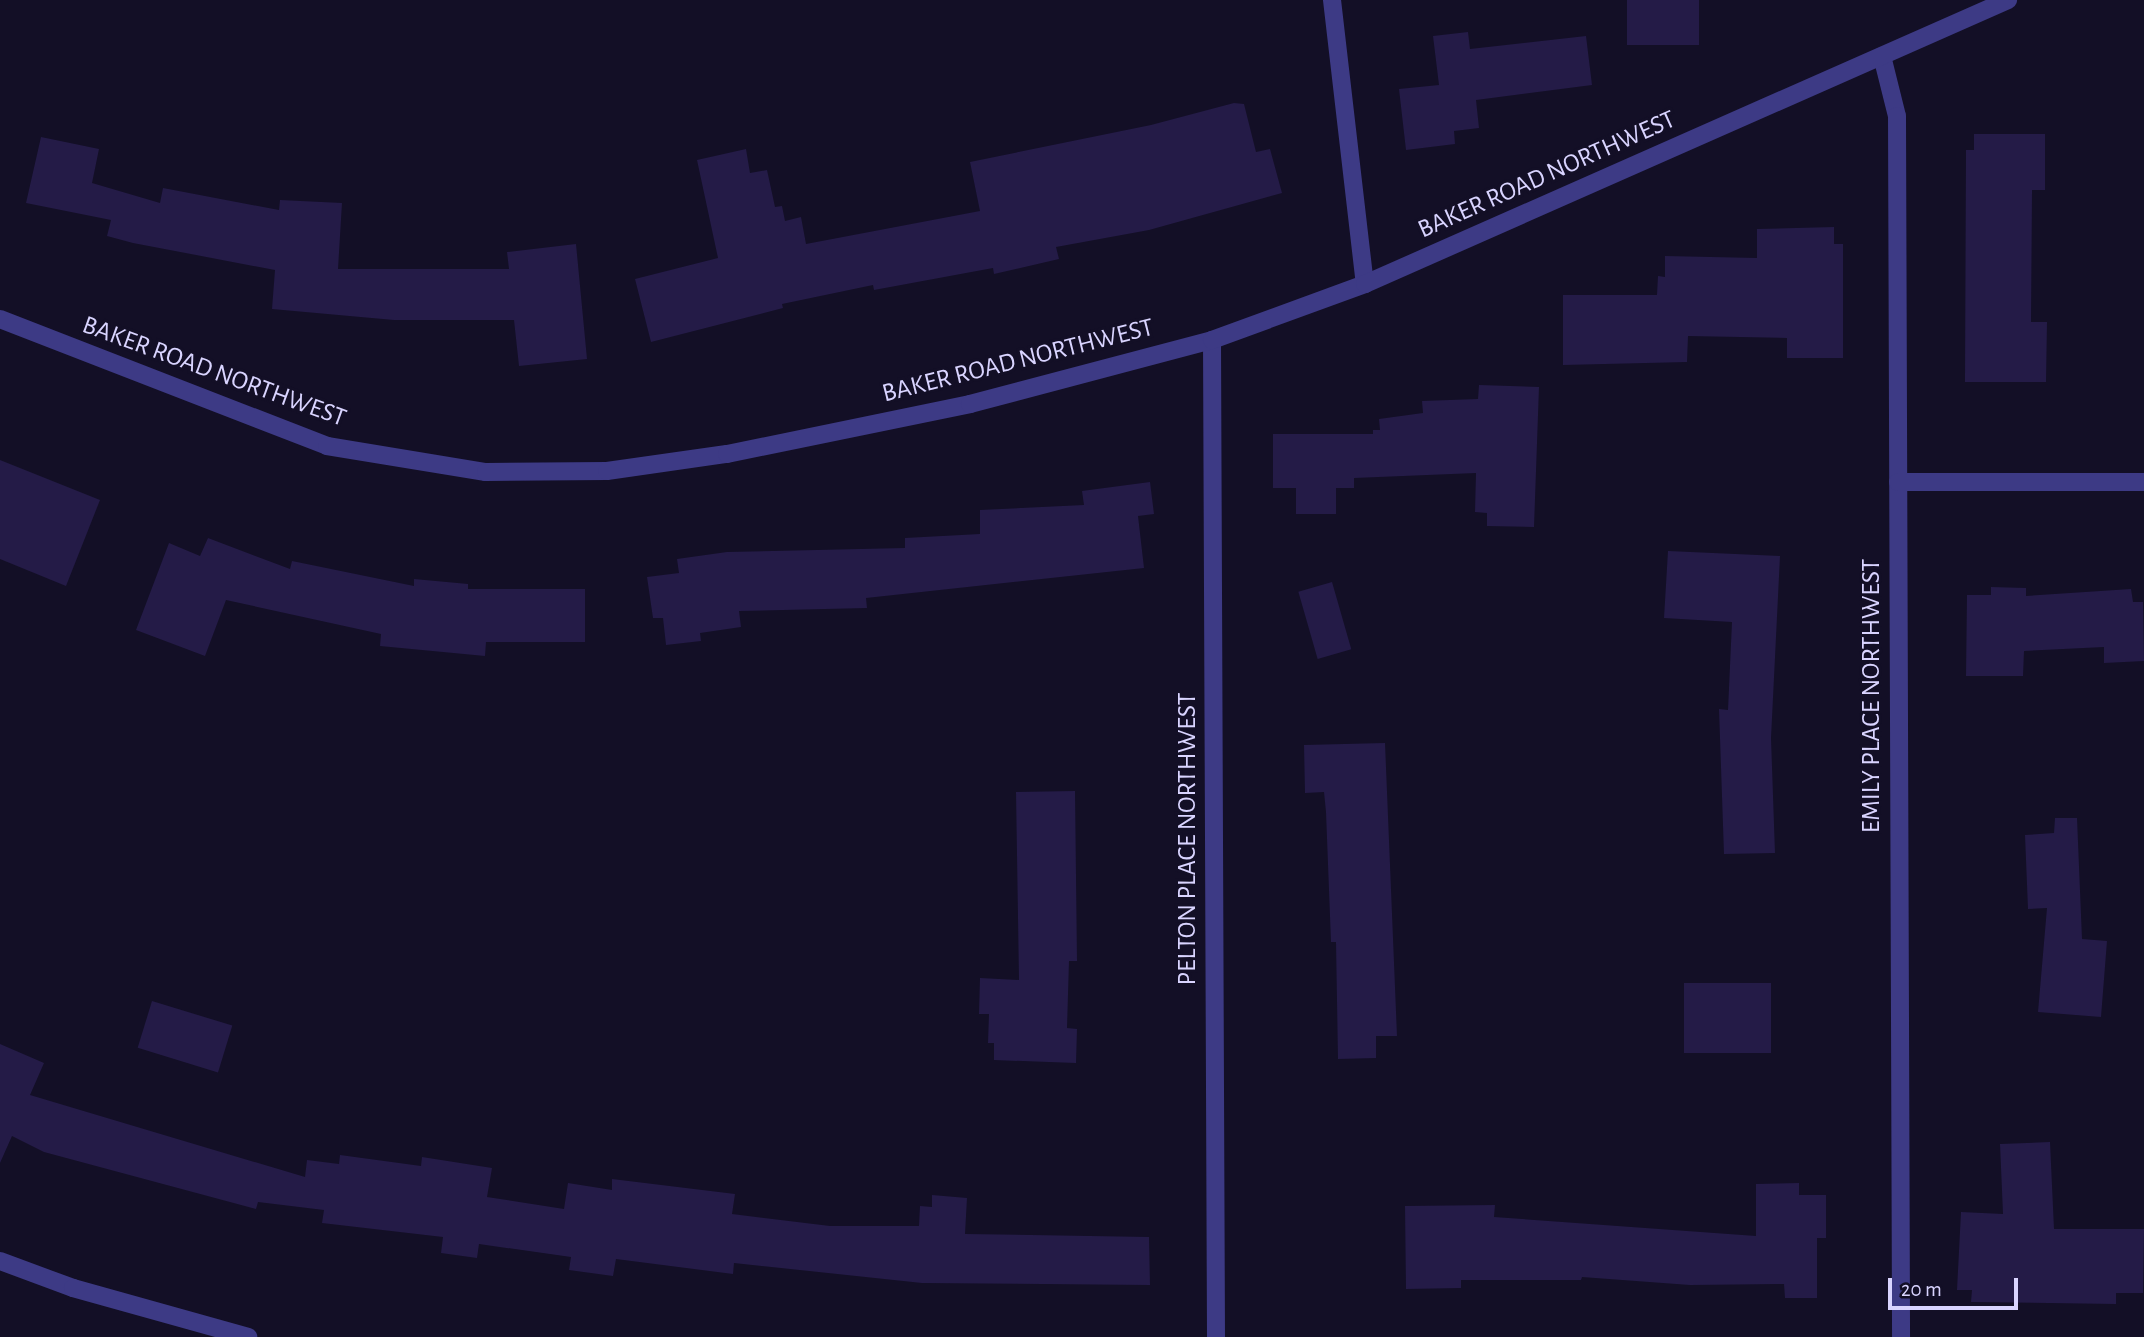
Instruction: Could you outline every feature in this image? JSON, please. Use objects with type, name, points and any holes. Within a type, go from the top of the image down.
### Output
[{"type":"street","points":[[1332,0],[1365,284]]},
{"type":"street","name":"BAKER ROAD NORTHWEST","points":[[0,319],[327,446],[486,472],[607,471],[727,454],[970,404],[1212,340],[1365,284],[2008,0]]},
{"type":"street","name":"EMILY PLACE NORTHWEST","points":[[1882,56],[1897,116],[1900,1337]]},
{"type":"street","name":"PELTON PLACE NORTHWEST","points":[[1212,340],[1216,1337]]},
{"type":"street","points":[[1898,482],[2144,482]]},
{"type":"street","points":[[0,1261],[73,1288],[248,1337]]},
{"type":"building","points":[[1627,0],[1699,0],[1699,45],[1627,45]]},
{"type":"building","points":[[1468,32],[1470,49],[1586,36],[1592,85],[1476,100],[1479,128],[1454,131],[1455,144],[1406,150],[1399,89],[1439,85],[1433,36]]},
{"type":"building","points":[[1234,103],[1244,104],[1256,152],[1270,149],[1282,193],[1149,230],[1056,247],[1059,259],[994,274],[993,268],[874,290],[873,285],[782,304],[783,308],[651,342],[635,279],[718,258],[697,160],[746,149],[750,173],[767,170],[775,207],[782,206],[785,221],[801,217],[806,244],[980,211],[970,162],[1151,125]]},
{"type":"building","points":[[1974,134],[2045,134],[2045,190],[2032,190],[2031,322],[2047,322],[2046,382],[1965,382],[1966,150],[1974,150]]},
{"type":"building","points":[[41,137],[99,149],[92,183],[160,203],[163,188],[279,210],[280,200],[342,203],[338,269],[509,269],[507,252],[576,244],[587,359],[519,366],[514,320],[394,320],[272,309],[275,270],[133,243],[107,236],[111,220],[26,203]]},
{"type":"building","points":[[1834,227],[1834,244],[1843,244],[1843,358],[1787,358],[1787,338],[1688,336],[1687,362],[1563,365],[1563,295],[1657,295],[1658,276],[1665,277],[1665,256],[1757,258],[1757,229]]},
{"type":"building","points":[[1479,385],[1539,387],[1534,527],[1487,526],[1487,513],[1475,512],[1476,473],[1354,478],[1354,488],[1336,488],[1336,514],[1296,514],[1296,488],[1273,488],[1273,434],[1373,434],[1373,430],[1380,430],[1379,419],[1423,413],[1422,401],[1478,399]]},
{"type":"building","points":[[0,460],[100,500],[66,586],[0,559]]},
{"type":"building","points":[[1150,482],[1154,514],[1138,516],[1144,568],[866,598],[867,608],[739,611],[741,627],[700,633],[701,641],[666,645],[663,618],[653,618],[647,577],[679,573],[677,559],[727,552],[905,548],[905,538],[980,534],[980,510],[1084,505],[1082,491]]},
{"type":"building","points":[[208,538],[290,569],[292,561],[414,586],[414,579],[468,584],[468,589],[585,589],[585,642],[486,642],[485,656],[380,646],[381,634],[226,600],[205,656],[136,630],[169,543],[200,556]]},
{"type":"building","points":[[1668,551],[1780,556],[1771,738],[1775,853],[1724,854],[1719,709],[1728,710],[1732,622],[1664,618]]},
{"type":"building","points":[[1332,582],[1351,649],[1318,659],[1298,592]]},
{"type":"building","points":[[1991,587],[2026,588],[2026,596],[2131,589],[2133,602],[2143,602],[2144,661],[2104,663],[2104,647],[2024,651],[2023,676],[1966,676],[1967,595],[1991,595]]},
{"type":"building","points":[[1385,743],[1397,1036],[1376,1036],[1376,1058],[1338,1059],[1336,942],[1331,942],[1324,792],[1305,793],[1304,745]]},
{"type":"building","points":[[1075,791],[1077,961],[1069,961],[1067,1028],[1077,1029],[1076,1063],[994,1060],[994,1043],[988,1043],[989,1014],[979,1014],[980,978],[1019,980],[1016,792]]},
{"type":"building","points":[[2055,818],[2077,818],[2082,939],[2107,941],[2101,1017],[2038,1012],[2047,908],[2028,909],[2025,835],[2054,833]]},
{"type":"building","points":[[1684,983],[1771,983],[1771,1053],[1684,1053]]},
{"type":"building","points":[[152,1001],[232,1026],[218,1072],[138,1048]]},
{"type":"building","points":[[0,1044],[44,1063],[30,1095],[305,1177],[307,1160],[339,1164],[340,1155],[421,1166],[422,1157],[492,1168],[487,1197],[564,1209],[568,1183],[612,1190],[612,1179],[735,1194],[732,1214],[830,1226],[919,1226],[920,1206],[932,1207],[932,1195],[967,1198],[965,1234],[1149,1237],[1150,1285],[922,1283],[734,1263],[733,1274],[616,1259],[613,1276],[569,1270],[571,1257],[479,1244],[477,1258],[441,1253],[443,1237],[322,1223],[324,1210],[258,1202],[256,1209],[44,1152],[12,1136],[0,1163]]},
{"type":"building","points":[[2050,1142],[2054,1229],[2144,1229],[2143,1293],[2116,1293],[2116,1304],[1971,1302],[1972,1290],[1957,1290],[1961,1212],[2003,1214],[2000,1144]]},
{"type":"building","points":[[1799,1183],[1799,1195],[1826,1195],[1826,1238],[1817,1238],[1817,1298],[1785,1298],[1784,1284],[1690,1285],[1582,1277],[1581,1280],[1461,1280],[1461,1288],[1406,1289],[1405,1206],[1495,1205],[1494,1217],[1756,1236],[1756,1184]]}]
